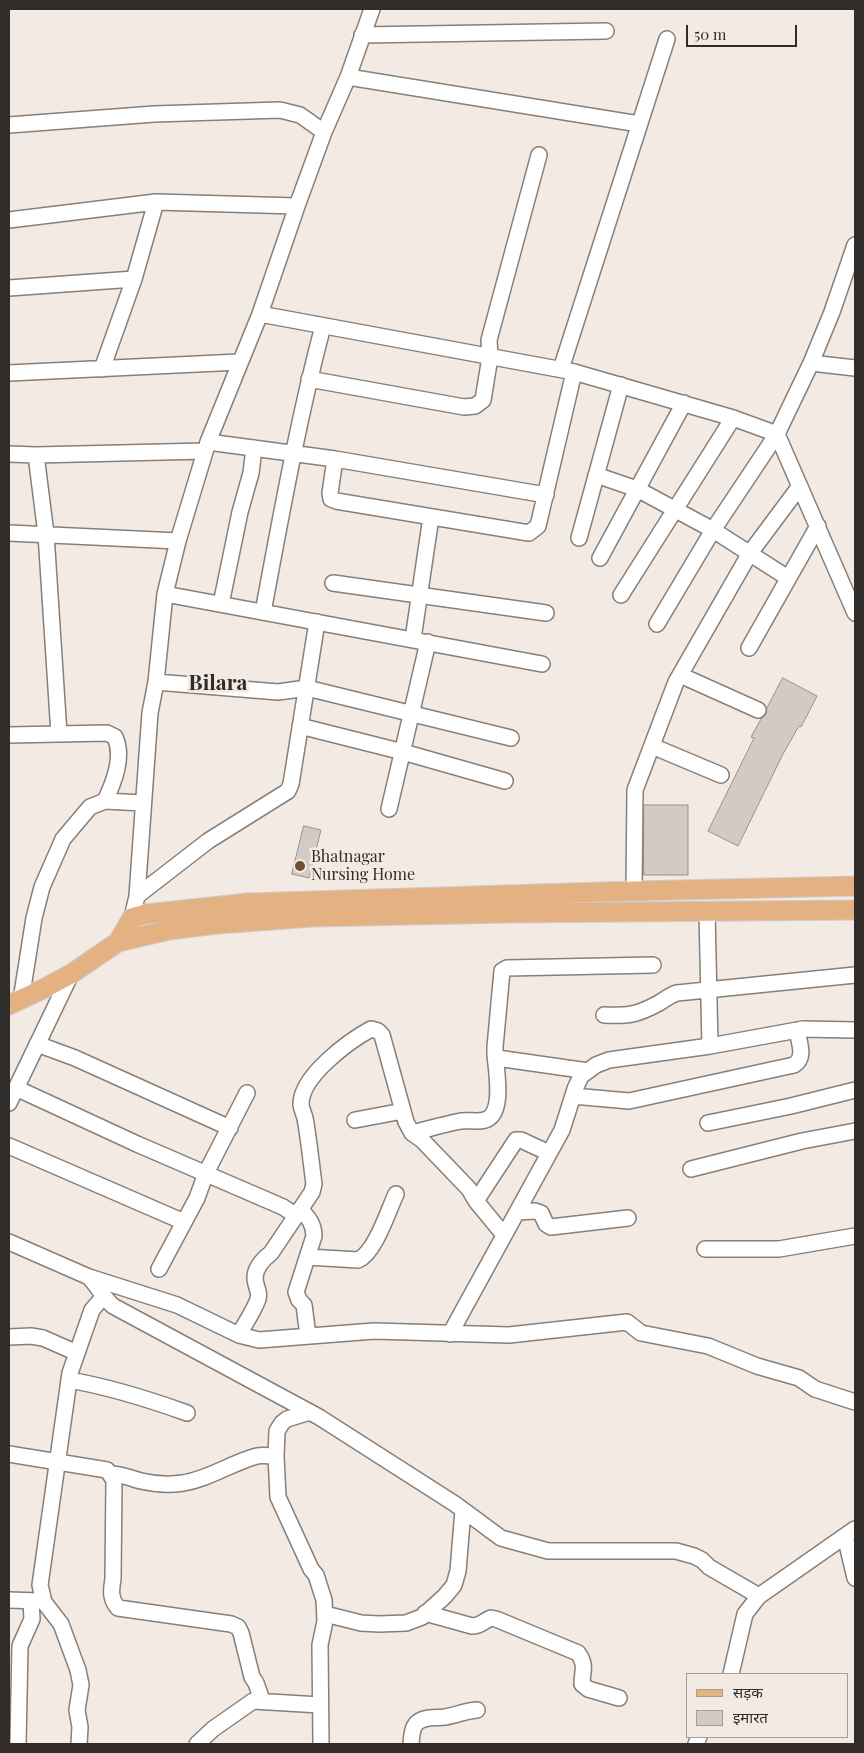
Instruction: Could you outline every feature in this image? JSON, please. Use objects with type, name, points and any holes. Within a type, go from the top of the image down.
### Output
[{"type":"main road","points":[[118,942],[132,918],[146,914],[248,903],[855,886]]},
{"type":"main road","points":[[15,1003],[71,974],[118,942],[169,930],[216,924],[313,917],[855,910]]},
{"type":"street","points":[[132,918],[137,896],[150,713],[156,682],[166,594],[178,542],[206,446],[260,314],[324,132],[348,77],[372,9]]},
{"type":"street","points":[[362,35],[606,31]]},
{"type":"street","points":[[335,459],[330,493],[331,498],[336,502],[528,533],[538,526],[546,495],[568,370],[639,124],[667,39]]},
{"type":"street","points":[[348,77],[639,124]]},
{"type":"street","points":[[9,125],[154,114],[280,110],[300,114],[324,132]]},
{"type":"street","points":[[309,379],[464,407],[475,406],[483,400],[490,357],[492,329],[539,155]]},
{"type":"street","points":[[9,220],[156,202],[297,206]]},
{"type":"street","points":[[102,369],[134,279],[156,202]]},
{"type":"street","points":[[658,624],[713,530],[777,434],[811,363],[832,312],[855,245]]},
{"type":"street","points":[[9,288],[134,279]]},
{"type":"street","points":[[260,314],[568,370],[733,418],[777,434],[855,613]]},
{"type":"street","points":[[263,612],[293,453],[323,326]]},
{"type":"street","points":[[9,373],[239,362]]},
{"type":"street","points":[[811,363],[855,368]]},
{"type":"street","points":[[579,538],[621,385]]},
{"type":"street","points":[[600,558],[684,404]]},
{"type":"street","points":[[621,595],[733,418]]},
{"type":"street","points":[[9,454],[36,455],[206,446],[254,448],[335,459],[546,495]]},
{"type":"street","points":[[220,604],[240,512],[251,473],[254,448]]},
{"type":"street","points":[[36,455],[46,534],[59,734]]},
{"type":"street","points":[[596,475],[637,489],[713,530],[788,578]]},
{"type":"street","points":[[634,891],[635,790],[639,775],[680,674],[750,553],[800,486]]},
{"type":"street","points":[[413,639],[431,517]]},
{"type":"street","points":[[749,648],[818,526]]},
{"type":"street","points":[[9,533],[178,542]]},
{"type":"street","points":[[333,583],[546,613]]},
{"type":"street","points":[[166,594],[542,664]]},
{"type":"street","points":[[137,896],[208,841],[288,791],[291,784],[317,622]]},
{"type":"street","points":[[389,809],[428,642]]},
{"type":"street","points":[[680,674],[758,710]]},
{"type":"street","points":[[156,682],[278,692],[307,688],[511,738]]},
{"type":"street","points":[[300,726],[506,781]]},
{"type":"street","points":[[9,735],[107,733],[115,737],[119,745],[118,758],[114,783],[105,800]]},
{"type":"street","points":[[652,746],[721,775]]},
{"type":"street","points":[[15,1003],[42,887],[63,839],[90,807],[105,800],[143,803]]},
{"type":"street","points":[[707,912],[710,1046]]},
{"type":"street","points":[[412,1133],[463,1121],[486,1120],[490,1116],[497,1103],[498,1094],[495,1054],[502,971],[508,968],[653,965]]},
{"type":"street","points":[[9,1103],[71,974]]},
{"type":"street","points":[[604,1015],[626,1016],[642,1012],[663,1001],[669,995],[855,975]]},
{"type":"street","points":[[239,1335],[258,1298],[259,1290],[256,1283],[256,1270],[308,1200],[314,1184],[305,1118],[301,1104],[305,1090],[313,1075],[324,1063],[371,1029],[378,1031],[382,1036],[406,1122],[412,1133],[422,1140],[469,1189],[476,1201],[504,1235]]},
{"type":"street","points":[[573,1096],[629,1100],[794,1066],[800,1062],[802,1057],[798,1030]]},
{"type":"street","points":[[450,1334],[562,1130],[573,1096],[582,1076],[588,1071],[596,1065],[609,1060],[710,1046],[798,1030],[855,1030]]},
{"type":"street","points":[[37,1044],[75,1058],[230,1128]]},
{"type":"street","points":[[495,1054],[497,1058],[502,1060],[588,1071]]},
{"type":"street","points":[[16,1088],[137,1144],[298,1212],[311,1221],[314,1236],[296,1292],[299,1300],[304,1305],[308,1336]]},
{"type":"street","points":[[708,1123],[791,1106],[855,1090]]},
{"type":"street","points":[[159,1269],[248,1093]]},
{"type":"street","points":[[356,1120],[403,1111]]},
{"type":"street","points":[[691,1169],[802,1141],[855,1130]]},
{"type":"street","points":[[476,1201],[516,1140],[521,1140],[549,1153]]},
{"type":"street","points":[[9,1146],[184,1222]]},
{"type":"street","points":[[308,1257],[358,1260],[364,1257],[380,1231],[396,1194]]},
{"type":"street","points":[[517,1212],[535,1211],[541,1213],[546,1224],[551,1227],[628,1218]]},
{"type":"street","points":[[705,1249],[779,1249],[855,1236]]},
{"type":"street","points":[[9,1242],[89,1277],[177,1305],[239,1335],[259,1340],[374,1331],[509,1335],[627,1322],[641,1333],[708,1346],[758,1366],[799,1378],[815,1389],[855,1402]]},
{"type":"street","points":[[89,1277],[113,1306],[310,1412],[463,1510],[501,1538],[548,1551],[686,1553],[702,1560],[709,1567],[759,1596]]},
{"type":"street","points":[[18,1744],[20,1646],[38,1601],[69,1380],[92,1310],[103,1296]]},
{"type":"street","points":[[9,1337],[31,1336],[43,1338],[77,1353]]},
{"type":"street","points":[[69,1380],[101,1385],[144,1397],[188,1413]]},
{"type":"street","points":[[310,1412],[287,1419],[282,1423],[277,1430],[276,1456],[278,1497],[311,1569],[316,1575],[324,1600],[325,1614],[320,1645],[321,1744]]},
{"type":"street","points":[[9,1454],[106,1470],[114,1480],[113,1579],[111,1595],[113,1602],[118,1608],[231,1624],[238,1628],[241,1633],[252,1677],[262,1700]]},
{"type":"street","points":[[110,1474],[124,1475],[154,1483],[184,1483],[258,1456],[276,1456]]},
{"type":"street","points":[[325,1614],[361,1624],[406,1623],[422,1617],[454,1585],[458,1571],[463,1510]]},
{"type":"street","points":[[732,1673],[746,1614],[759,1596],[850,1532],[855,1578]]},
{"type":"street","points":[[9,1600],[38,1601],[61,1624],[78,1670],[81,1686],[77,1710],[80,1744]]},
{"type":"street","points":[[425,1613],[472,1626],[477,1626],[491,1618],[578,1653],[585,1666],[582,1674],[582,1684],[588,1689],[619,1698]]},
{"type":"street","points":[[197,1744],[252,1701],[262,1700],[320,1705]]},
{"type":"street","points":[[411,1744],[411,1730],[416,1722],[427,1718],[443,1718],[465,1711],[477,1710]]},
{"type":"building","points":[[783,678],[817,696],[801,727],[799,726],[783,754],[738,846],[708,831],[754,738],[751,737],[766,714],[767,708]]},
{"type":"building","points":[[644,805],[688,805],[688,875],[644,875]]},
{"type":"building","points":[[304,826],[321,830],[309,878],[292,874]]},
{"type":"place","name":"Bhatnagar Nursing Home","points":[[300,866]]},
{"type":"district","name":"Bilara","points":[[218,683]]}]
